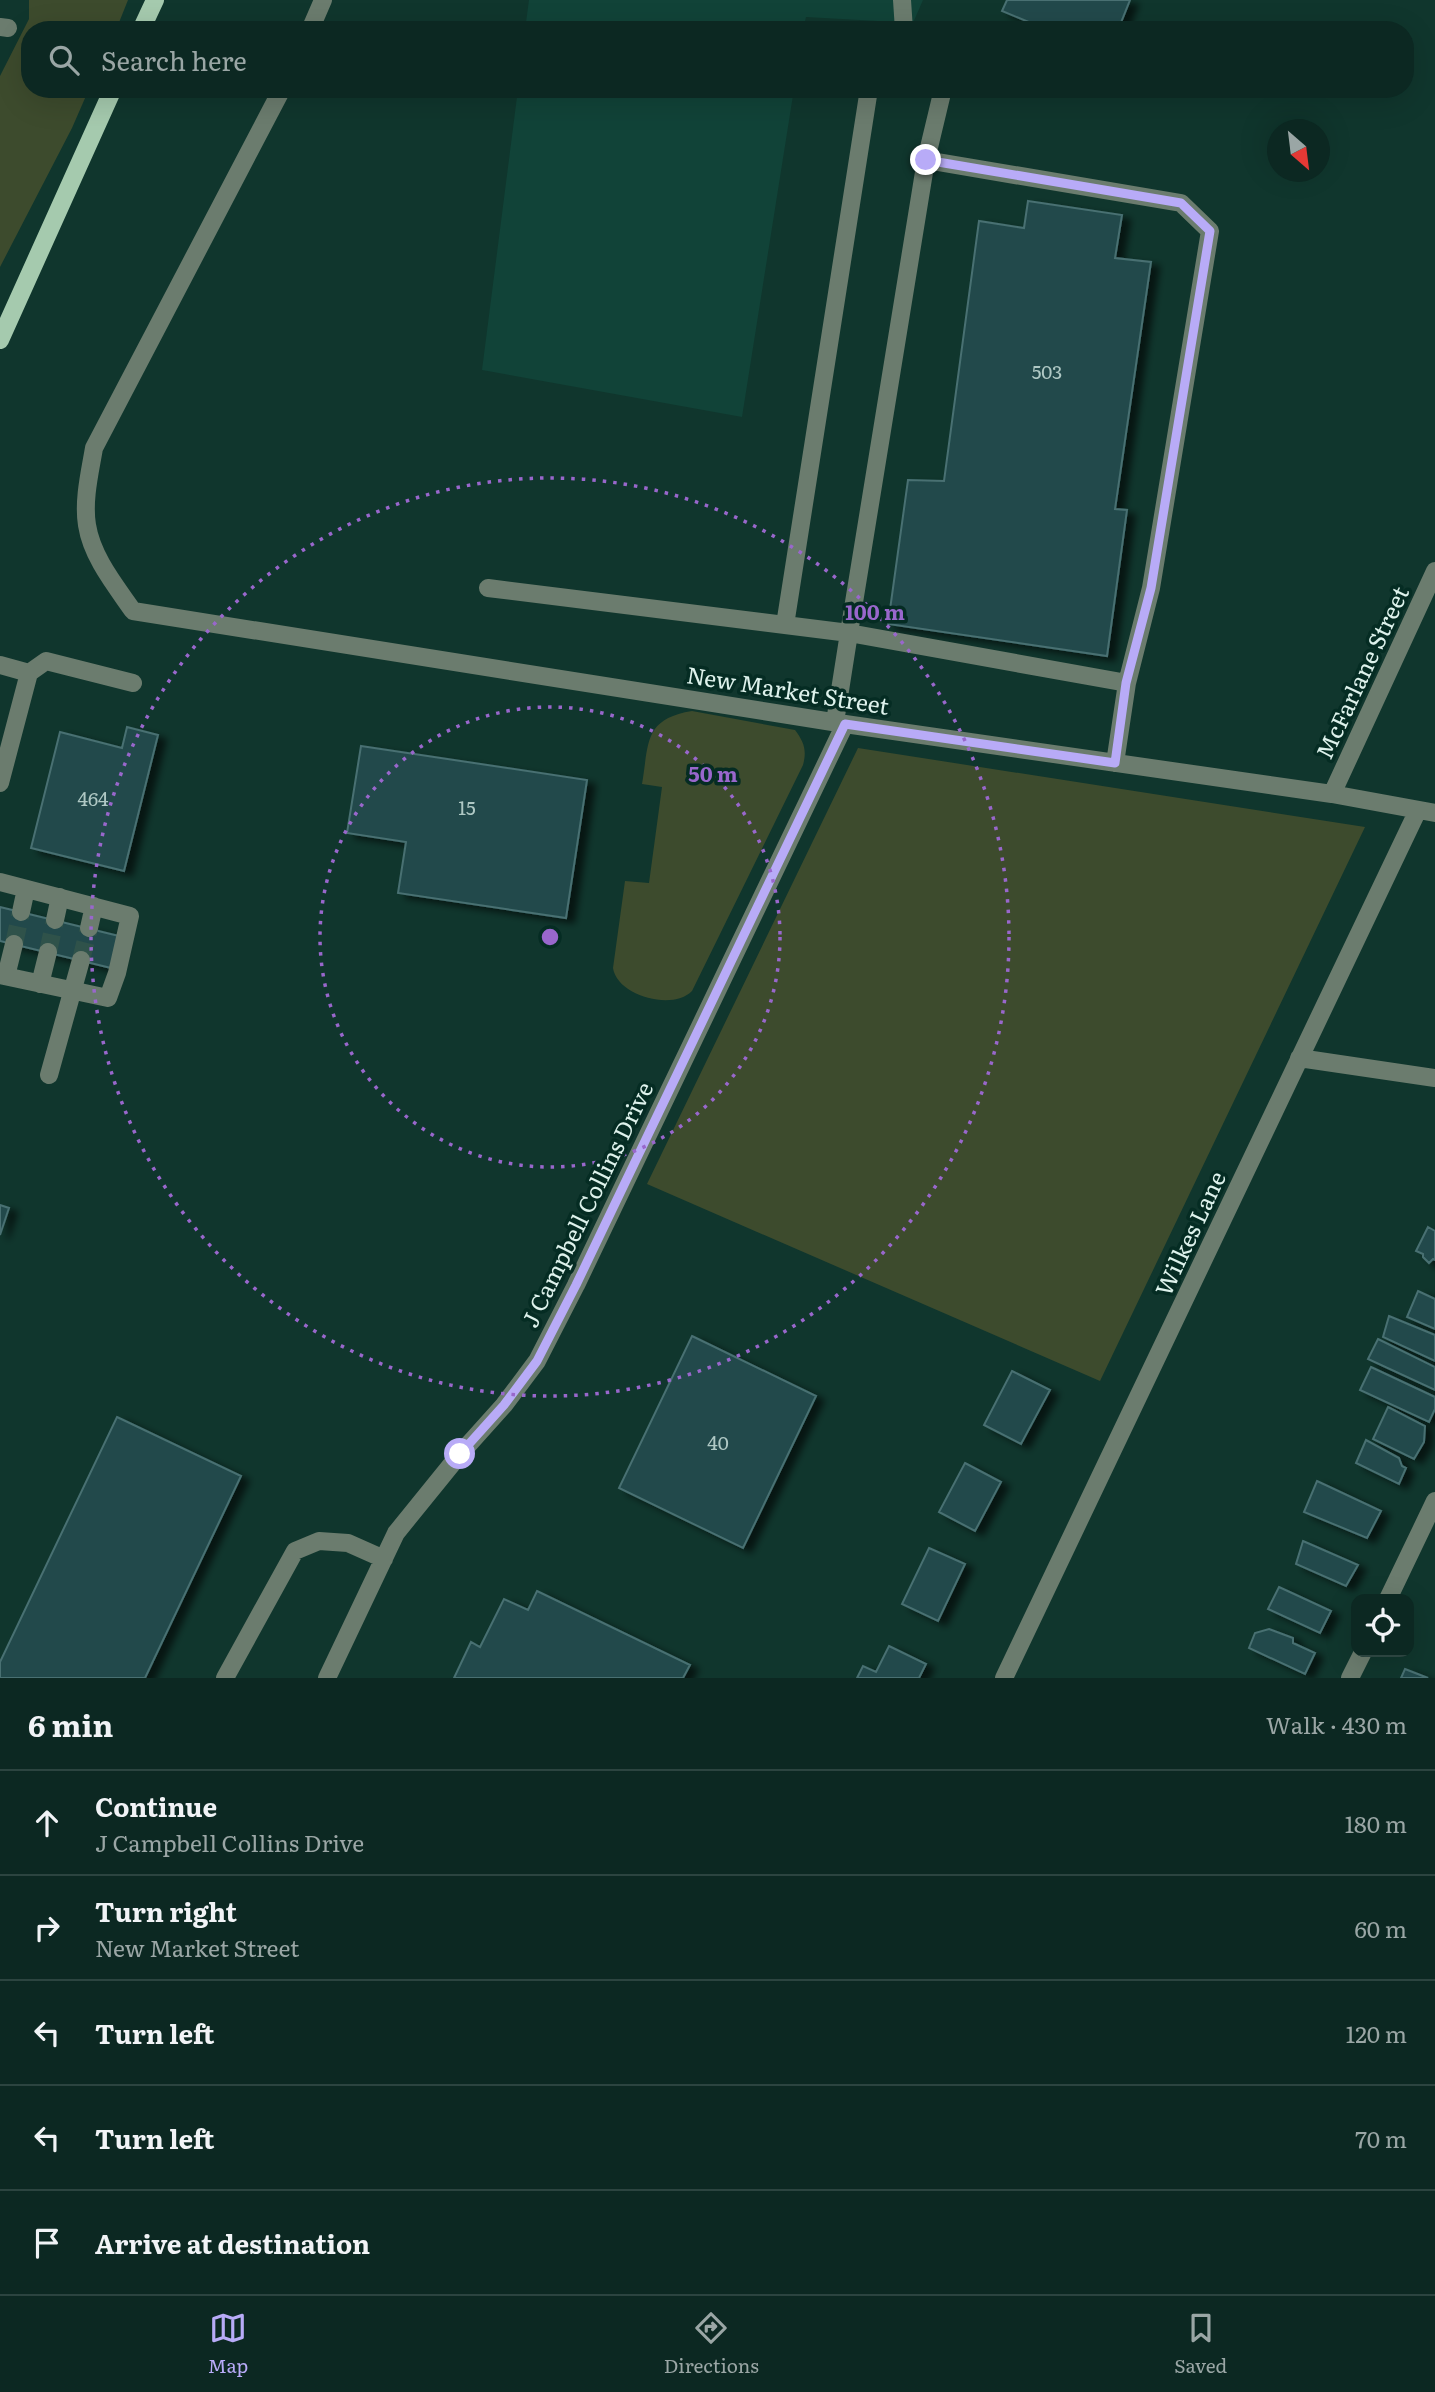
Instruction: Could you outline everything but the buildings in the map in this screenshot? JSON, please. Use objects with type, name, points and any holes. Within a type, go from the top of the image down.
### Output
[{"type":"main road","points":[[142,21],[148,0]]},
{"type":"main road","points":[[144,21],[155,0]]},
{"type":"main road","points":[[0,340],[109,98]]},
{"type":"street","points":[[314,21],[323,0]]},
{"type":"street","points":[[902,0],[903,21]]},
{"type":"street","name":"New Market Street","points":[[277,98],[93,448],[87,525],[100,563],[133,611],[840,723],[1332,794],[1427,811]]},
{"type":"street","points":[[785,625],[868,98]]},
{"type":"street","name":"J Campbell Collins Drive","points":[[327,1678],[396,1533],[504,1405],[537,1361],[576,1285],[840,723],[849,633],[926,160],[941,98]]},
{"type":"street","points":[[926,160],[1181,203],[1210,231],[1151,588],[1126,683],[1115,763]]},
{"type":"street","name":"McFarlane Street","points":[[1332,794],[1435,570]]},
{"type":"street","points":[[488,588],[849,633],[1126,683]]},
{"type":"street","points":[[1,778],[29,673],[46,661],[133,683]]},
{"type":"street","points":[[0,665],[29,673]]},
{"type":"street","name":"Wilkes Lane","points":[[1004,1678],[1299,1058],[1427,811]]},
{"type":"street","points":[[0,882],[131,916],[108,998],[3,976],[14,944]]},
{"type":"street","points":[[21,912],[26,889]]},
{"type":"street","points":[[55,920],[60,897]]},
{"type":"street","points":[[89,928],[94,906]]},
{"type":"street","points":[[40,984],[47,952]]},
{"type":"street","points":[[50,1075],[81,960]]},
{"type":"street","points":[[1299,1058],[1435,1078]]},
{"type":"street","points":[[1390,1594],[1435,1501]]},
{"type":"street","points":[[225,1678],[295,1551],[318,1541],[348,1543],[384,1559]]},
{"type":"street","points":[[1350,1678],[1360,1657]]},
{"type":"shaded area","points":[[29,0],[128,0],[120,21],[28,21]]},
{"type":"shaded area","points":[[529,0],[923,0],[914,21],[806,17],[805,21],[526,21]]},
{"type":"shaded area","points":[[21,35],[21,98],[85,98],[0,267],[0,76]]},
{"type":"shaded area","points":[[517,98],[793,98],[742,417],[482,370]]},
{"type":"shaded area","points":[[692,711],[795,730],[801,738],[805,755],[803,765],[692,991],[683,997],[660,1000],[635,993],[624,986],[613,968],[625,881],[649,883],[662,787],[642,784],[648,745],[656,727],[664,720]]},
{"type":"shaded area","points":[[858,748],[1365,827],[1100,1381],[647,1184]]},
{"type":"tunnel","points":[[14,944],[21,912]]},
{"type":"tunnel","points":[[48,952],[55,920]]},
{"type":"tunnel","points":[[81,960],[89,928]]},
{"type":"route","points":[[460,1454],[504,1405],[537,1361],[845,724],[1115,763],[1126,683],[1151,588],[1210,231],[1181,203],[926,160]]}]
